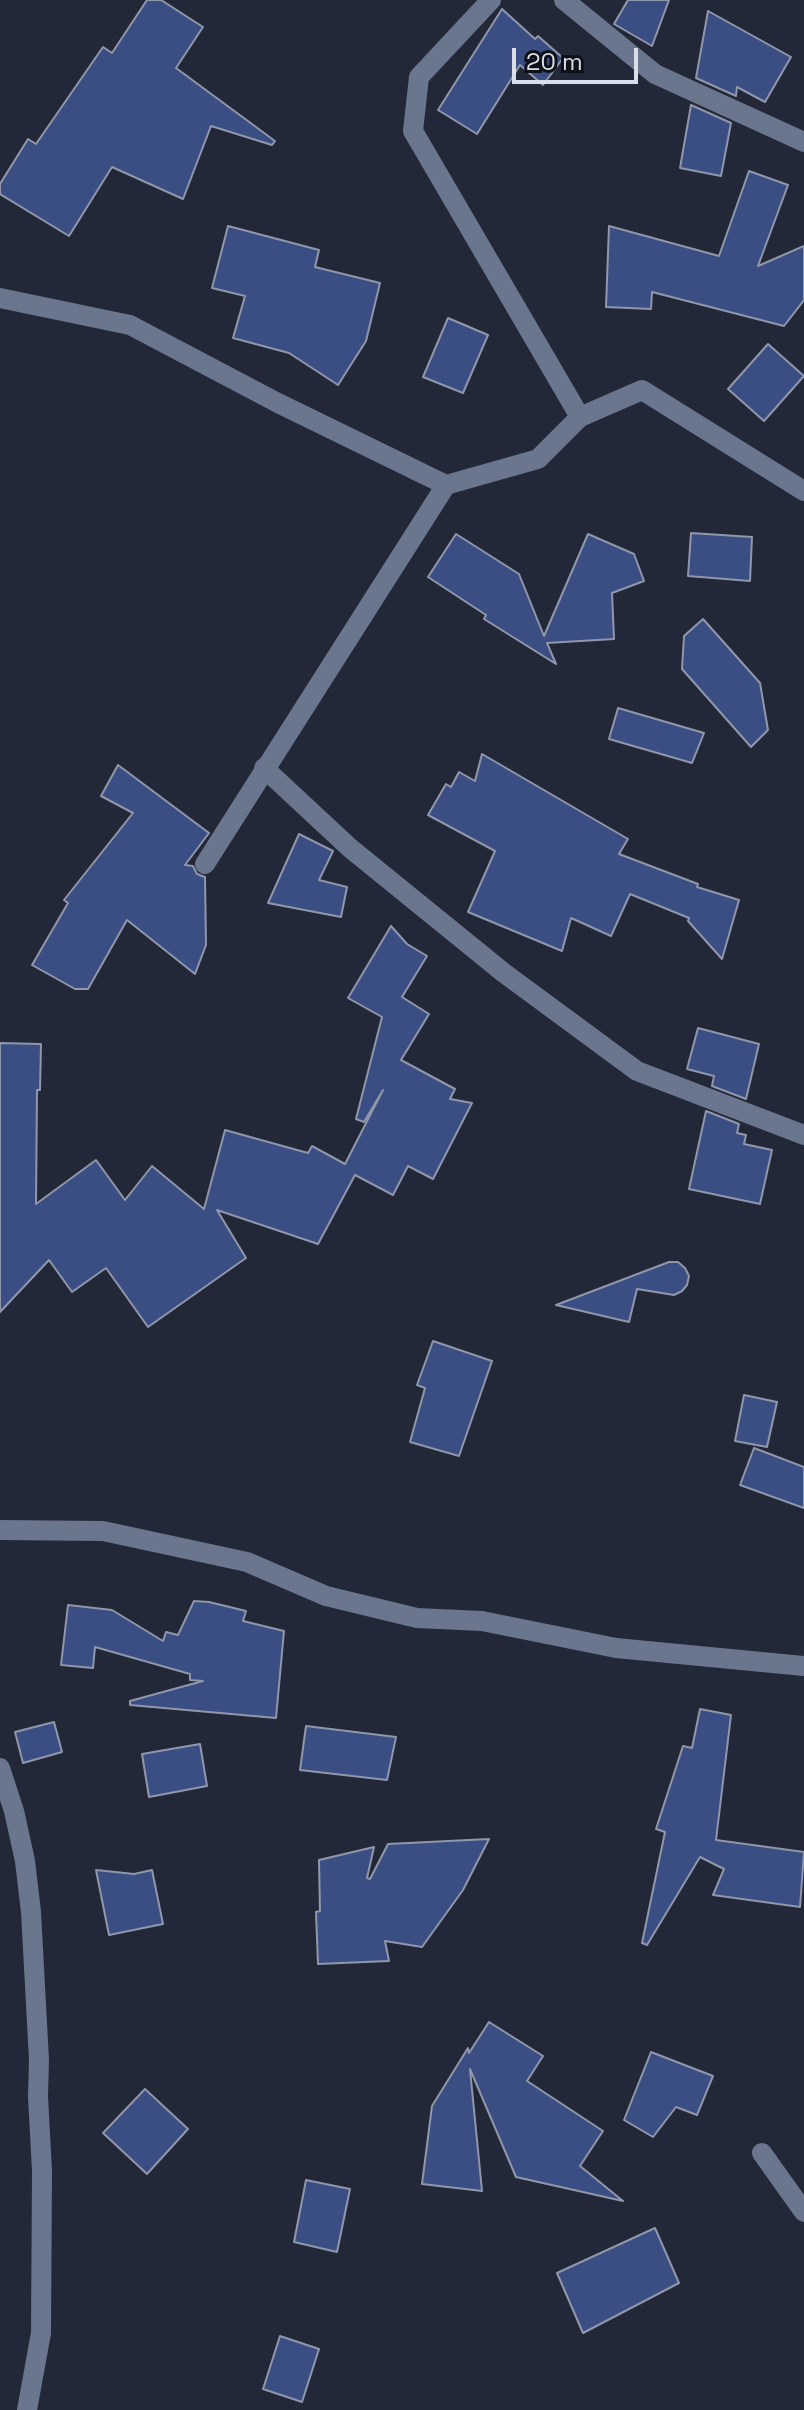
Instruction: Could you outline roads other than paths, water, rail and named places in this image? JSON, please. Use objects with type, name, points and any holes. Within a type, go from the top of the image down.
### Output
[{"type":"street","points":[[491,0],[419,77],[413,131],[580,417]]},
{"type":"street","points":[[564,0],[655,74],[804,142]]},
{"type":"street","points":[[0,298],[130,325],[278,403],[446,485]]},
{"type":"street","points":[[205,864],[446,485],[538,459],[580,417],[642,390],[804,491]]},
{"type":"street","points":[[264,768],[350,848],[504,973],[637,1071],[804,1135]]},
{"type":"street","points":[[0,1530],[103,1531],[247,1562],[326,1596],[417,1618],[482,1621],[616,1648],[804,1666]]},
{"type":"street","points":[[0,1768],[25,1861],[31,1912],[39,2060],[41,2333],[27,2410]]},
{"type":"street","points":[[762,2153],[804,2212]]}]
